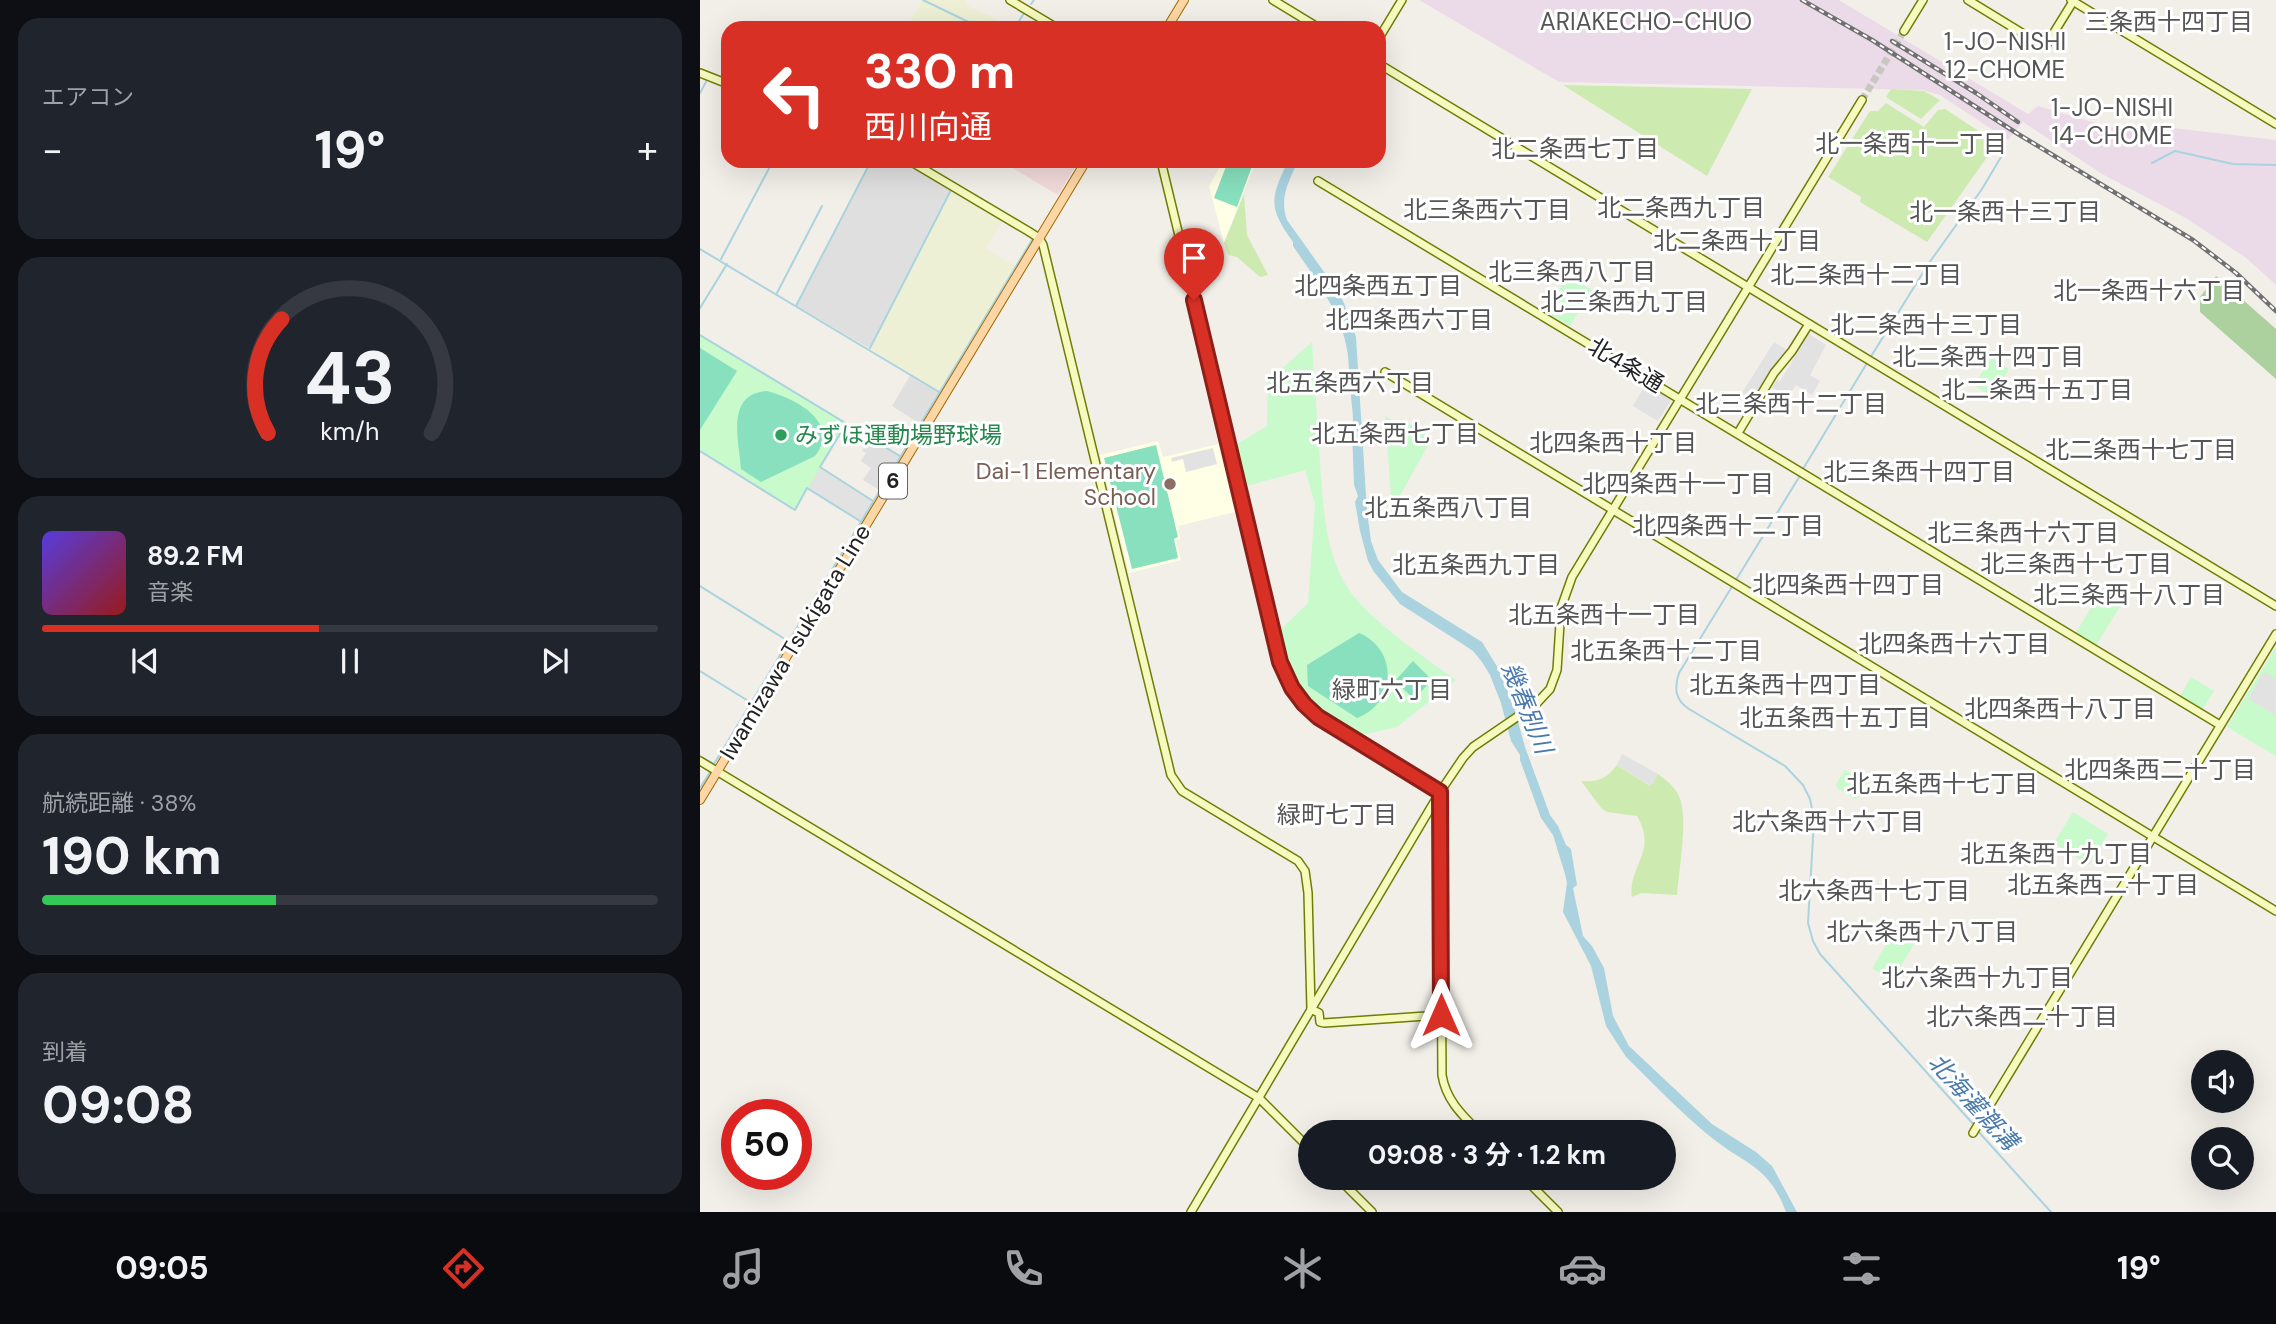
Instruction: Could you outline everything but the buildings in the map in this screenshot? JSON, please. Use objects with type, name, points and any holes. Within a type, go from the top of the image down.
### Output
[{"type":"main road","points":[[1171,21],[1184,0]]},
{"type":"main road","name":"Iwamizawa Tsukigata Line","points":[[700,800],[1082,168]]},
{"type":"street","points":[[1010,0],[1045,21]]},
{"type":"street","points":[[1273,0],[1307,21]]},
{"type":"street","points":[[1386,26],[1402,0]]},
{"type":"street","points":[[1904,31],[1923,0]]},
{"type":"street","points":[[1968,0],[2045,47],[2073,0],[2276,124]]},
{"type":"street","points":[[1386,68],[2276,606]]},
{"type":"street","points":[[700,73],[721,81]]},
{"type":"street","points":[[1191,1212],[1440,792],[1466,754],[1544,697],[1555,681],[1563,598],[1572,577],[1862,100]]},
{"type":"street","points":[[923,168],[1039,238],[1044,245],[1171,775],[1182,791],[1286,853],[1302,866],[1307,878],[1308,892],[1311,1009]]},
{"type":"street","points":[[1163,168],[1285,675],[1298,698],[1318,717],[1440,792]]},
{"type":"street","name":"北4条通","points":[[1318,181],[2220,725]]},
{"type":"street","points":[[1738,433],[1774,373],[1809,324]]},
{"type":"street","points":[[1385,372],[2276,911]]},
{"type":"street","points":[[1973,1133],[2276,634]]},
{"type":"street","points":[[700,761],[1259,1098],[1298,1137]]},
{"type":"street","points":[[1440,792],[1444,1085],[1456,1108],[1468,1120]]},
{"type":"street","points":[[1311,1009],[1319,1013],[1320,1022],[1324,1023],[1441,1015]]},
{"type":"street","points":[[1350,1190],[1372,1212]]},
{"type":"street","points":[[1536,1190],[1558,1212]]},
{"type":"shaded area","points":[[923,0],[966,0],[965,4],[999,21],[910,21]]},
{"type":"shaded area","points":[[1419,0],[1839,0],[2028,114],[2038,106],[2120,130],[2173,128],[2276,140],[2276,285],[2245,257],[2184,217],[2102,174],[2023,122],[2008,140],[1940,95],[1923,90],[1559,82]]},
{"type":"shaded area","points":[[867,168],[918,168],[951,189],[869,348],[797,306]]},
{"type":"shaded area","points":[[1012,168],[1075,168],[1058,195]]},
{"type":"shaded area","points":[[1219,168],[1253,168],[1224,243],[1209,186]]},
{"type":"shaded area","points":[[951,189],[1003,220],[986,248],[1015,266],[939,391],[869,348]]},
{"type":"shaded area","points":[[1809,334],[1826,345],[1810,375],[1820,381],[1812,395],[1796,385],[1790,394],[1785,390],[1782,394],[1772,387],[1777,380],[1780,381]]},
{"type":"shaded area","points":[[1774,342],[1787,350],[1753,404],[1740,396]]},
{"type":"shaded area","points":[[911,374],[939,391],[920,424],[892,406]]},
{"type":"shaded area","points":[[1647,382],[1673,397],[1658,421],[1633,406]]},
{"type":"shaded area","points":[[869,438],[900,456],[879,490],[863,480],[871,468],[861,461],[866,453],[862,451]]},
{"type":"shaded area","name":"Dai-1 Elementary School","points":[[1158,441],[1163,457],[1223,443],[1239,511],[1178,526],[1180,539],[1176,540],[1181,560],[1129,573],[1100,455]]},
{"type":"shaded area","points":[[1213,448],[1217,464],[1186,472],[1183,459],[1172,462],[1171,458]]},
{"type":"shaded area","points":[[820,468],[873,501],[861,521],[808,488]]},
{"type":"shaded area","points":[[2264,672],[2276,679],[2275,715],[2248,699]]},
{"type":"shaded area","points":[[1622,754],[1658,774],[1651,786],[1617,765]]},
{"type":"green space","points":[[1563,85],[1752,89],[1707,176]]},
{"type":"green space","points":[[1891,89],[1924,91],[1940,100],[1921,119],[1886,97]]},
{"type":"green space","points":[[1886,103],[1924,127],[1938,110],[1945,109],[1997,143],[1927,242],[1860,202],[1861,197],[1828,177],[1870,111],[1878,111]]},
{"type":"green space","points":[[1225,168],[1251,168],[1237,207],[1214,198]]},
{"type":"green space","points":[[1244,194],[1247,235],[1268,275],[1260,277],[1237,257],[1228,255],[1224,243]]},
{"type":"green space","points":[[1567,276],[1592,290],[1570,326],[1546,312]]},
{"type":"green space","points":[[2216,276],[2276,329],[2276,379],[2200,312],[2200,297]]},
{"type":"green space","points":[[700,335],[846,424],[820,468],[873,501],[861,521],[808,488],[795,509],[700,450]]},
{"type":"green space","points":[[1312,342],[1323,503],[1333,558],[1349,590],[1371,614],[1456,680],[1397,727],[1352,737],[1316,713],[1289,681],[1275,635],[1308,603],[1315,504],[1305,470],[1247,486],[1237,444],[1267,426],[1268,381]]},
{"type":"green space","points":[[700,348],[737,371],[700,430]]},
{"type":"green space","points":[[1992,357],[2009,369],[1992,397],[1974,385]]},
{"type":"green space","name":"みずほ運動場野球場","points":[[767,391],[790,399],[811,413],[823,432],[822,444],[815,456],[761,482],[741,469],[737,432],[740,409],[745,400],[754,394]]},
{"type":"green space","points":[[1385,416],[1398,423],[1402,419],[1432,438],[1392,510]]},
{"type":"green space","points":[[1156,445],[1178,537],[1174,539],[1178,558],[1132,569],[1104,458]]},
{"type":"green space","points":[[2104,587],[2124,600],[2095,647],[2075,634]]},
{"type":"green space","points":[[1359,633],[1381,651],[1388,676],[1380,701],[1357,718],[1308,686],[1307,665]]},
{"type":"green space","points":[[2276,647],[2276,756],[2227,727]]},
{"type":"green space","points":[[1413,661],[1432,680],[1414,699],[1395,681]]},
{"type":"green space","points":[[2191,677],[2214,691],[2202,710],[2180,696]]},
{"type":"green space","points":[[1617,765],[1650,786],[1658,774],[1678,795],[1682,808],[1683,832],[1677,895],[1641,893],[1632,897],[1634,876],[1644,849],[1643,829],[1637,816],[1602,809],[1581,781],[1602,779]]},
{"type":"green space","points":[[1845,770],[1867,783],[1859,798],[1855,799],[1837,788],[1836,784]]},
{"type":"green space","points":[[2073,812],[2108,834],[2089,865],[2054,843]]},
{"type":"green space","points":[[1901,923],[1919,936],[1892,981],[1872,968]]},
{"type":"water","points":[[1285,168],[1295,168],[1285,197],[1287,220],[1337,290],[1356,337],[1367,511],[1371,541],[1378,560],[1402,592],[1482,642],[1498,668],[1513,704],[1525,747],[1550,815],[1566,845],[1571,849],[1577,885],[1573,888],[1583,936],[1604,968],[1613,1016],[1629,1046],[1712,1124],[1756,1152],[1772,1166],[1797,1212],[1786,1212],[1764,1175],[1701,1129],[1626,1057],[1606,1026],[1591,966],[1563,912],[1567,883],[1553,835],[1541,818],[1520,755],[1511,741],[1490,675],[1473,651],[1400,604],[1368,561],[1355,502],[1358,496],[1354,485],[1353,414],[1351,389],[1348,386],[1347,347],[1342,329],[1325,295],[1279,220],[1274,203]]},
{"type":"waterway","points":[[923,0],[966,21]]},
{"type":"waterway","points":[[1031,4],[1034,0]]},
{"type":"waterway","points":[[1019,21],[1024,13]]},
{"type":"waterway","points":[[700,93],[707,80]]},
{"type":"waterway","name":"北海灌漑溝","points":[[1870,358],[1929,263],[1982,189],[2004,152],[2000,150]]},
{"type":"waterway","points":[[2152,163],[2175,151],[2233,164],[2276,165]]},
{"type":"waterway","points":[[721,259],[769,168]]},
{"type":"waterway","points":[[796,306],[867,168]]},
{"type":"waterway","points":[[870,348],[951,190]]},
{"type":"waterway","points":[[777,293],[822,206]]},
{"type":"waterway","points":[[700,756],[714,764],[1032,240]]},
{"type":"waterway","points":[[700,249],[939,392]]},
{"type":"waterway","points":[[700,308],[727,264]]},
{"type":"waterway","points":[[700,335],[900,456]]},
{"type":"waterway","name":"北海灌漑溝","points":[[1803,469],[1867,363]]},
{"type":"waterway","points":[[846,424],[820,467],[873,501]]},
{"type":"waterway","points":[[700,451],[795,510],[807,488],[860,521]]},
{"type":"waterway","name":"北海灌漑溝","points":[[1736,580],[1801,474]]},
{"type":"waterway","name":"北海灌漑溝","points":[[1733,585],[1679,673],[1676,684],[1678,698],[1689,709],[1785,766],[1803,785],[1810,799],[1814,820],[1808,923],[1813,941],[1820,954],[1974,1125]]},
{"type":"waterway","points":[[700,586],[788,641]]},
{"type":"waterway","points":[[700,671],[750,702]]},
{"type":"waterway","points":[[700,788],[710,772]]},
{"type":"waterway","name":"北海灌漑溝","points":[[1977,1130],[2051,1212]]},
{"type":"tunnel","points":[[1862,100],[1904,31]]},
{"type":"railway","points":[[1802,0],[1872,40],[2018,134],[2193,240],[2236,273],[2276,311]]},
{"type":"railway","points":[[1892,41],[2018,122]]},
{"type":"place","name":"みずほ運動場野球場","points":[[781,435]]},
{"type":"place","name":"Dai-1 Elementary School","points":[[1170,484]]},
{"type":"district","name":"ARIAKECHO-CHUO","points":[[1646,22]]},
{"type":"district","name":"三条西十四丁目","points":[[2169,22]]},
{"type":"district","name":"1-JO-NISHI 12-CHOME","points":[[2005,56]]},
{"type":"district","name":"1-JO-NISHI 14-CHOME","points":[[2112,122]]},
{"type":"district","name":"北一条西十一丁目","points":[[1911,144]]},
{"type":"district","name":"北二条西七丁目","points":[[1575,149]]},
{"type":"district","name":"北二条西九丁目","points":[[1681,208]]},
{"type":"district","name":"北三条西六丁目","points":[[1487,210]]},
{"type":"district","name":"北一条西十三丁目","points":[[2005,212]]},
{"type":"district","name":"北二条西十丁目","points":[[1737,241]]},
{"type":"district","name":"北三条西八丁目","points":[[1572,272]]},
{"type":"district","name":"北二条西十二丁目","points":[[1866,275]]},
{"type":"district","name":"北四条西五丁目","points":[[1378,286]]},
{"type":"district","name":"北一条西十六丁目","points":[[2149,291]]},
{"type":"district","name":"北三条西九丁目","points":[[1624,302]]},
{"type":"district","name":"北四条西六丁目","points":[[1409,320]]},
{"type":"district","name":"北二条西十三丁目","points":[[1926,325]]},
{"type":"district","name":"北二条西十四丁目","points":[[1988,357]]},
{"type":"district","name":"北五条西六丁目","points":[[1350,383]]},
{"type":"district","name":"北二条西十五丁目","points":[[2037,390]]},
{"type":"district","name":"北三条西十二丁目","points":[[1791,404]]},
{"type":"district","name":"北五条西七丁目","points":[[1395,434]]},
{"type":"district","name":"北四条西十丁目","points":[[1613,443]]},
{"type":"district","name":"北二条西十七丁目","points":[[2141,450]]},
{"type":"district","name":"北三条西十四丁目","points":[[1919,472]]},
{"type":"district","name":"北四条西十一丁目","points":[[1678,484]]},
{"type":"district","name":"北五条西八丁目","points":[[1448,508]]},
{"type":"district","name":"北四条西十二丁目","points":[[1728,526]]},
{"type":"district","name":"北三条西十六丁目","points":[[2023,533]]},
{"type":"district","name":"北三条西十七丁目","points":[[2076,564]]},
{"type":"district","name":"北五条西九丁目","points":[[1476,565]]},
{"type":"district","name":"北四条西十四丁目","points":[[1848,585]]},
{"type":"district","name":"北三条西十八丁目","points":[[2129,595]]},
{"type":"district","name":"北五条西十一丁目","points":[[1604,615]]},
{"type":"district","name":"北四条西十六丁目","points":[[1954,644]]},
{"type":"district","name":"北五条西十二丁目","points":[[1666,651]]},
{"type":"district","name":"北五条西十四丁目","points":[[1785,685]]},
{"type":"district","name":"緑町六丁目","points":[[1392,690]]},
{"type":"district","name":"北四条西十八丁目","points":[[2060,709]]},
{"type":"district","name":"北五条西十五丁目","points":[[1835,718]]},
{"type":"district","name":"北四条西二十丁目","points":[[2160,770]]},
{"type":"district","name":"北五条西十七丁目","points":[[1942,784]]},
{"type":"district","name":"緑町七丁目","points":[[1337,815]]},
{"type":"district","name":"北六条西十六丁目","points":[[1828,822]]},
{"type":"district","name":"北五条西十九丁目","points":[[2056,854]]},
{"type":"district","name":"北五条西二十丁目","points":[[2103,885]]},
{"type":"district","name":"北六条西十七丁目","points":[[1874,891]]},
{"type":"district","name":"北六条西十八丁目","points":[[1922,932]]},
{"type":"district","name":"北六条西十九丁目","points":[[1977,978]]},
{"type":"district","name":"北六条西二十丁目","points":[[2022,1017]]},
{"type":"route","points":[[1194,300],[1280,662],[1288,682],[1298,698],[1324,721],[1440,792],[1441,1015]]},
{"type":"water label","name":"幾春別川","points":[[1527,708]]}]
